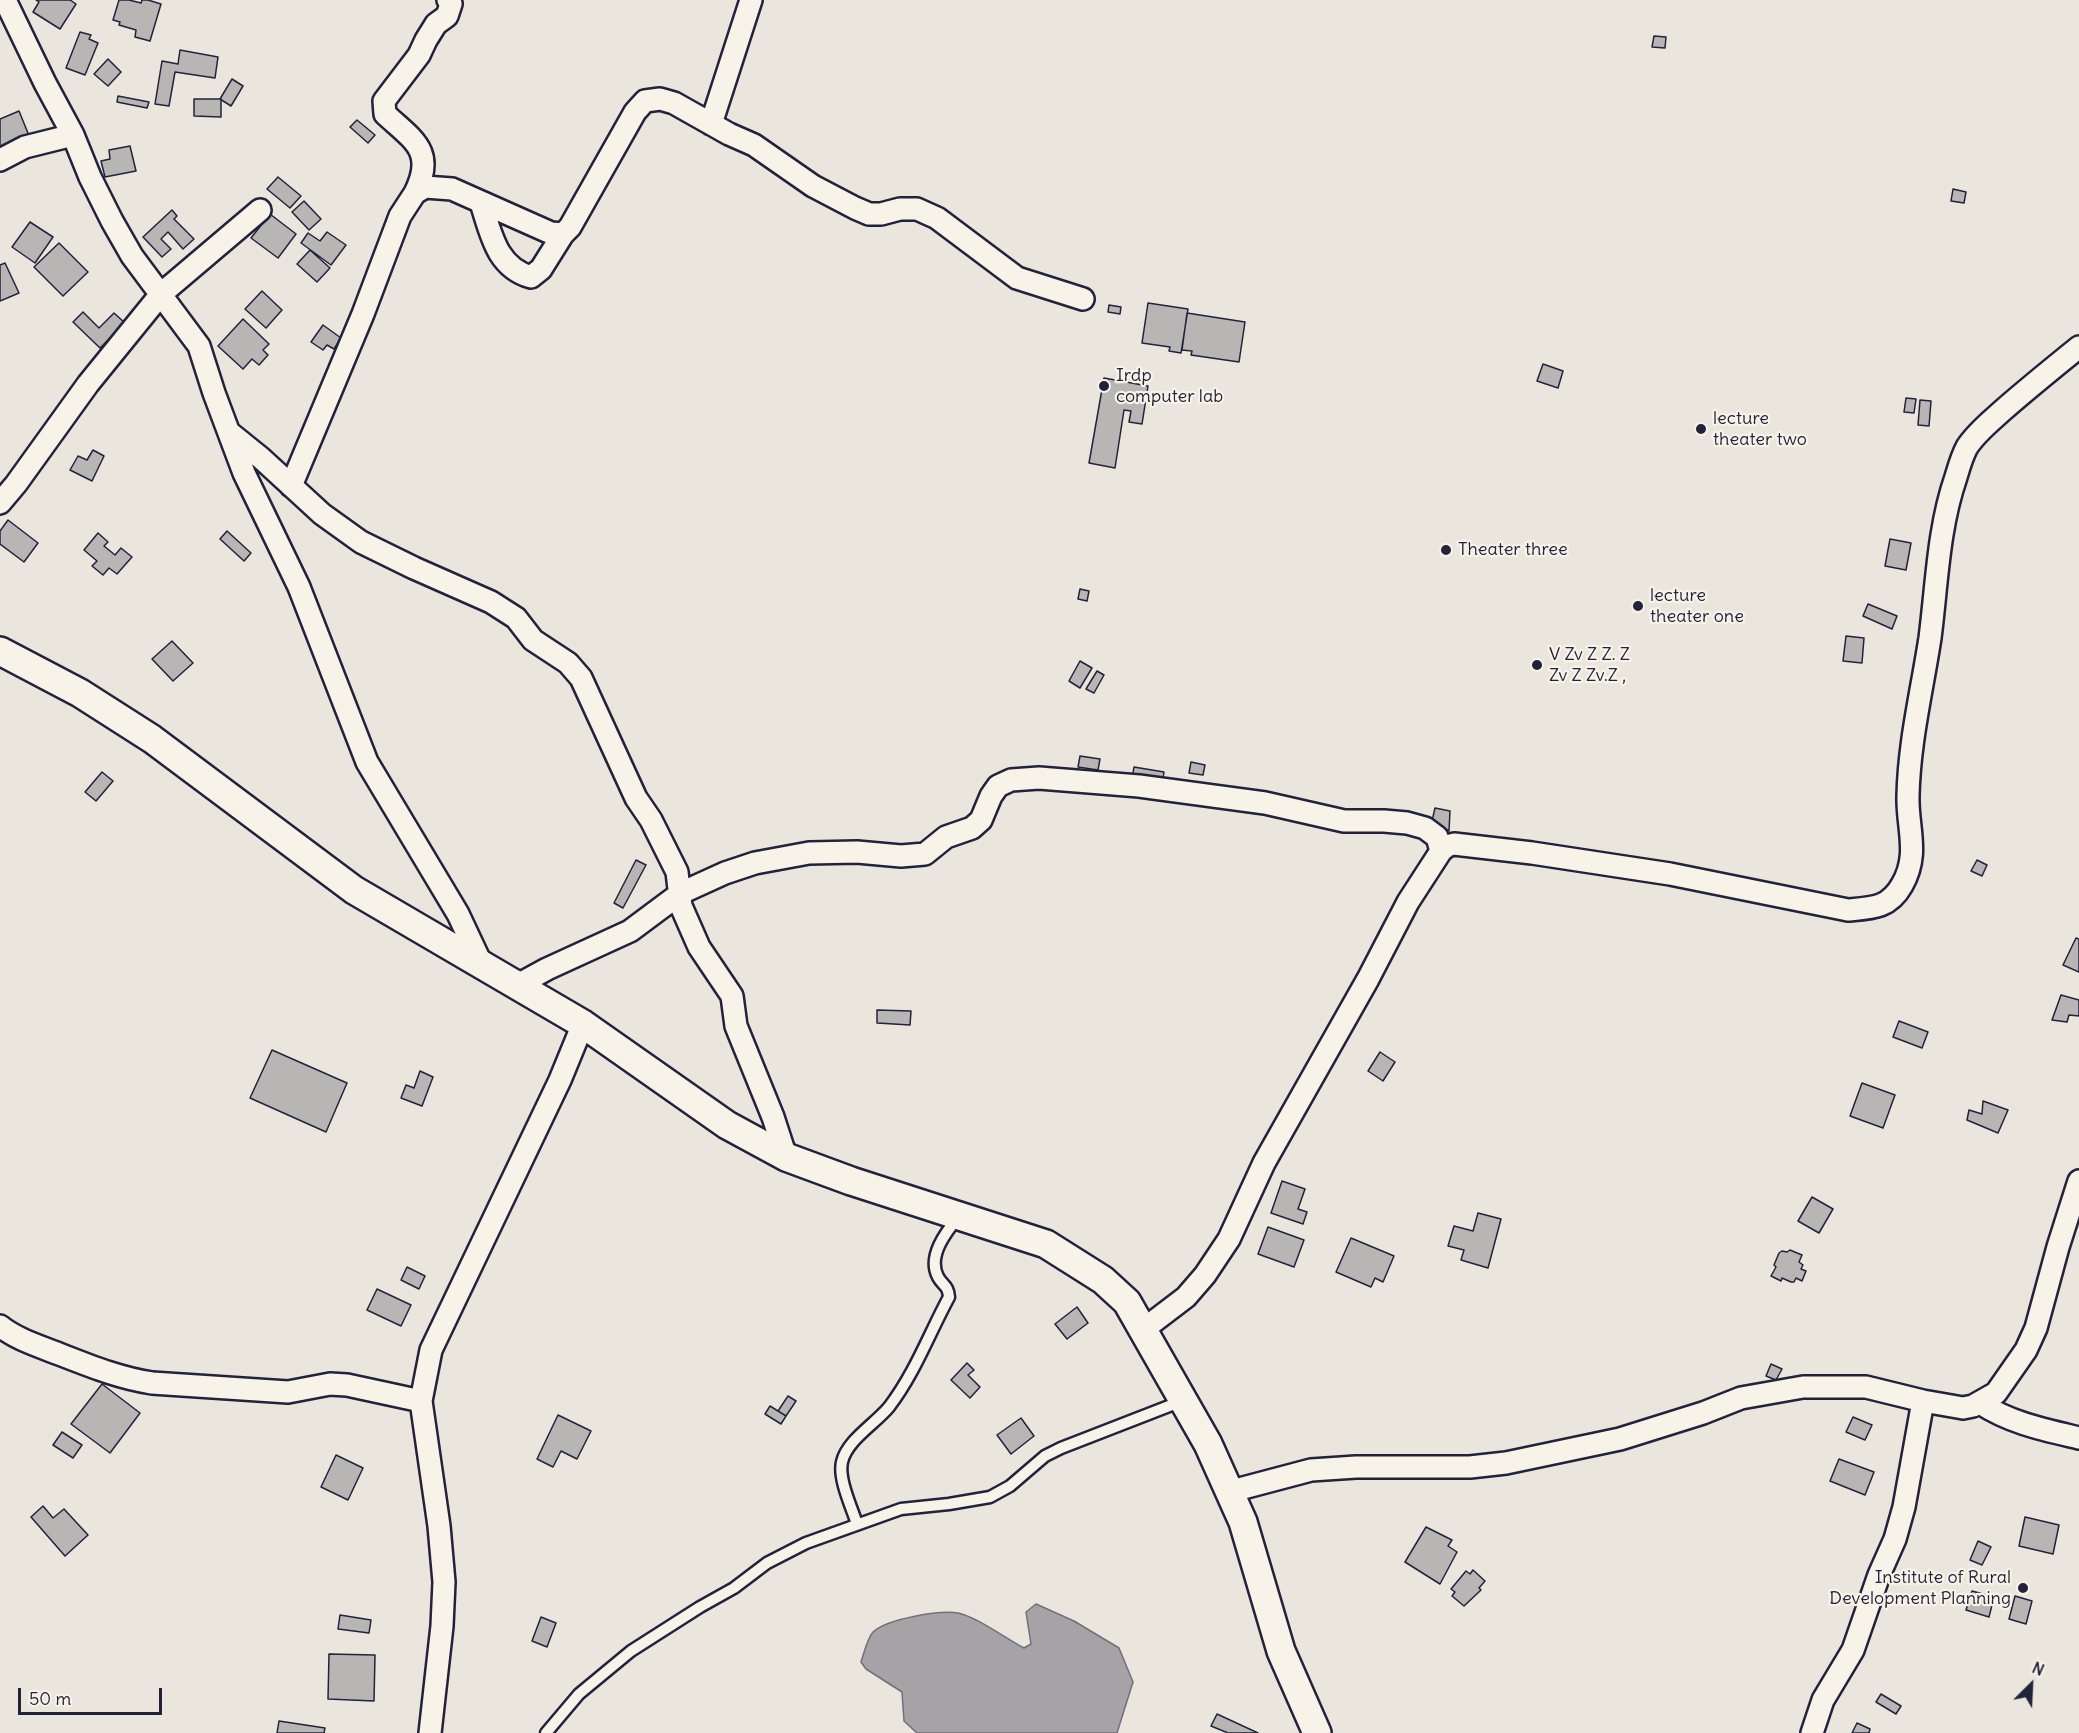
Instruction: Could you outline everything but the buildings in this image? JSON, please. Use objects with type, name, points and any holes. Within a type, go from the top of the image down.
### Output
[{"type":"street","points":[[5,0],[73,135],[90,177],[112,221],[132,256],[199,346],[244,472],[299,587],[368,762],[458,915],[481,963]]},
{"type":"street","points":[[291,486],[350,346],[400,216],[422,179],[423,159],[419,144],[385,114],[384,101],[419,55],[436,24],[447,16],[451,4],[448,0]]},
{"type":"street","points":[[711,124],[751,0]]},
{"type":"street","points":[[482,202],[494,242],[505,262],[518,273],[531,277],[542,269],[563,234],[570,227],[635,112],[645,101],[660,99],[674,103],[754,145],[813,186],[855,208],[869,214],[917,209],[937,218],[1017,278],[1083,299]]},
{"type":"street","points":[[0,160],[25,147],[73,135]]},
{"type":"street","points":[[415,193],[425,187],[452,189],[551,234],[563,234]]},
{"type":"street","points":[[0,503],[95,375],[161,294],[260,210]]},
{"type":"street","points":[[1144,1329],[1186,1297],[1205,1275],[1229,1239],[1264,1164],[1368,979],[1408,902],[1441,851],[1447,846],[1454,844],[1533,853],[1670,874],[1848,910],[1877,908],[1892,898],[1906,878],[1913,854],[1908,797],[1913,745],[1930,637],[1941,535],[1950,492],[1967,447],[1984,427],[2079,347]]},
{"type":"street","points":[[230,433],[322,514],[361,542],[491,602],[516,618],[533,640],[568,663],[580,678],[636,798],[651,820],[677,872],[681,906],[699,948],[732,996],[736,1026],[773,1117],[786,1157]]},
{"type":"street","points":[[0,651],[80,693],[152,739],[354,890],[583,1024],[727,1125],[786,1157],[1046,1244],[1103,1280],[1127,1302],[1208,1444],[1243,1522],[1281,1651],[1317,1733]]},
{"type":"street","points":[[516,986],[547,969],[630,931],[681,893],[725,873],[755,863],[784,856],[833,853],[901,856],[925,854],[946,837],[972,828],[981,820],[998,786],[1011,780],[1039,778],[1139,786],[1253,801],[1344,821],[1407,823],[1425,828],[1437,837],[1441,851]]},
{"type":"street","points":[[430,1733],[441,1637],[444,1582],[439,1526],[421,1401],[431,1350],[560,1080],[583,1024]]},
{"type":"street","points":[[1228,1492],[1311,1470],[1356,1467],[1470,1467],[1506,1463],[1620,1439],[1703,1413],[1741,1398],[1803,1386],[1866,1387],[1963,1408],[1980,1403],[1995,1393],[2026,1350],[2036,1329],[2079,1181]]},
{"type":"street","points":[[0,1326],[42,1347],[131,1380],[288,1392],[330,1384],[346,1385],[421,1401]]},
{"type":"street","points":[[1812,1733],[1824,1700],[1853,1650],[1879,1575],[1895,1539],[1910,1479],[1923,1401]]},
{"type":"street","points":[[1980,1403],[1995,1414],[2016,1422],[2079,1438]]},
{"type":"lane","points":[[857,1524],[841,1475],[842,1462],[854,1440],[879,1419],[903,1389],[926,1346],[949,1297],[948,1289],[939,1278],[934,1266],[936,1254],[945,1234],[959,1216]]},
{"type":"lane","points":[[546,1733],[579,1694],[631,1651],[734,1588],[767,1563],[806,1543],[901,1509],[990,1497],[1010,1486],[1046,1456],[1061,1448],[1184,1400]]},
{"type":"shaded area","points":[[1036,1604],[1074,1621],[1119,1648],[1133,1682],[1117,1733],[917,1733],[904,1721],[902,1692],[866,1669],[861,1662],[871,1635],[880,1627],[914,1616],[949,1612],[966,1615],[1024,1648],[1031,1644],[1026,1612]]},
{"type":"place","name":"Irdp computer lab","points":[[1104,386]]},
{"type":"place","name":"lecture theater two","points":[[1701,429]]},
{"type":"place","name":"Theater three","points":[[1446,550]]},
{"type":"place","name":"lecture theater one","points":[[1638,606]]},
{"type":"place","name":"V Zv Z Z. Z Zv Z Zv.Z ,","points":[[1537,665]]},
{"type":"place","name":"Institute of Rural Development Planning","points":[[2023,1588]]}]
